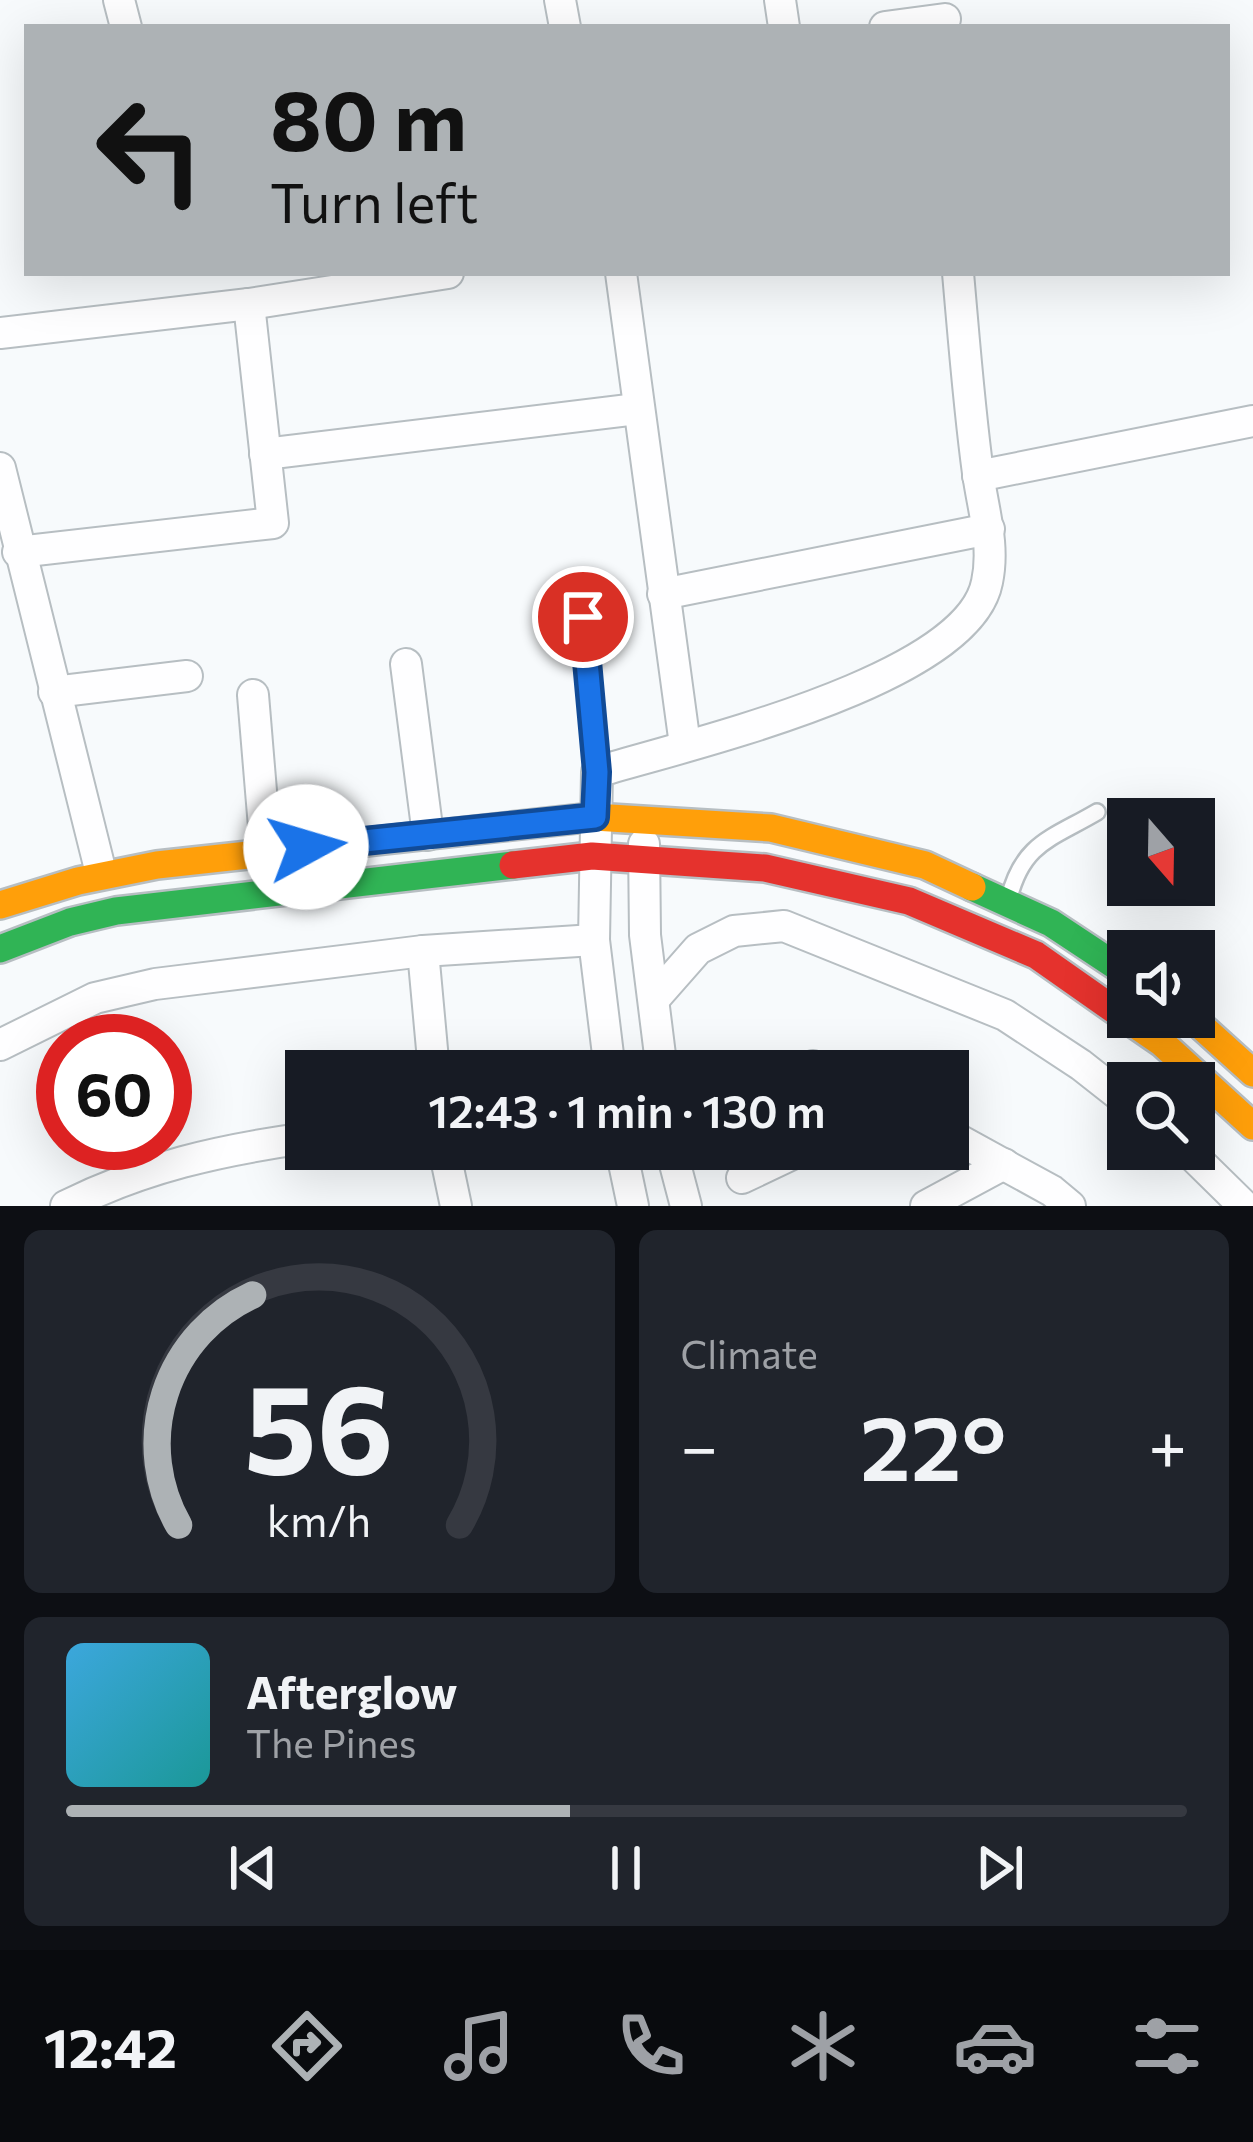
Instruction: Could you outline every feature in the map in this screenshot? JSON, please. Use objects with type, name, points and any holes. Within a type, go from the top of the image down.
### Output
[{"type":"main road","points":[[0,905],[101,873],[595,817],[771,828],[925,865],[1051,923],[1107,960]]},
{"type":"main road","points":[[0,949],[116,910],[592,856],[765,868],[909,901],[1036,955],[1162,1043],[1253,1126]]},
{"type":"main road","points":[[1214,1038],[1253,1073]]},
{"type":"street","points":[[900,24],[946,15]]},
{"type":"street","points":[[0,333],[249,304],[429,276]]},
{"type":"street","points":[[621,276],[685,745]]},
{"type":"street","points":[[607,1050],[594,940],[597,772],[778,719],[845,694],[961,629],[980,608],[988,579],[989,529],[978,476],[958,276]]},
{"type":"street","points":[[18,552],[273,523],[249,304]]},
{"type":"street","points":[[265,454],[637,409]]},
{"type":"street","points":[[978,476],[1253,421]]},
{"type":"street","points":[[0,468],[101,873]]},
{"type":"street","points":[[663,594],[989,529]]},
{"type":"street","points":[[406,664],[428,835]]},
{"type":"street","points":[[54,692],[187,676]]},
{"type":"street","points":[[253,694],[266,851]]},
{"type":"street","points":[[645,820],[645,935],[660,1050]]},
{"type":"street","points":[[654,999],[698,949],[734,931],[784,926],[1005,1015],[1107,1085]]},
{"type":"street","points":[[0,1045],[70,1008],[123,990],[423,951],[594,940]]},
{"type":"street","points":[[423,951],[432,1050]]},
{"type":"street","points":[[66,1206],[114,1182],[174,1162],[285,1142]]},
{"type":"street","points":[[969,1145],[1070,1206]]},
{"type":"street","points":[[926,1206],[1004,1164]]},
{"type":"street","points":[[449,1170],[456,1206]]},
{"type":"street","points":[[625,1170],[633,1206]]},
{"type":"street","points":[[677,1170],[686,1206]]},
{"type":"street","points":[[742,1178],[758,1170]]},
{"type":"street","points":[[1207,1170],[1244,1206]]},
{"type":"lane","points":[[579,578],[597,772]]},
{"type":"lane","points":[[1008,902],[1016,872],[1028,852],[1096,812]]},
{"type":"traffic: fast","points":[[0,949],[70,922],[116,911],[513,865]]},
{"type":"traffic: fast","points":[[972,887],[1051,923],[1107,960]]},
{"type":"traffic: slow","points":[[0,905],[78,881],[157,865],[594,817],[771,828],[925,865],[972,887]]},
{"type":"traffic: slow","points":[[1155,1038],[1253,1126]]},
{"type":"traffic: slow","points":[[1214,1038],[1253,1073]]},
{"type":"traffic: jam","points":[[513,865],[592,856],[765,868],[909,901],[1036,955],[1107,1005]]},
{"type":"route","points":[[306,847],[595,817],[597,772],[583,617]]}]
